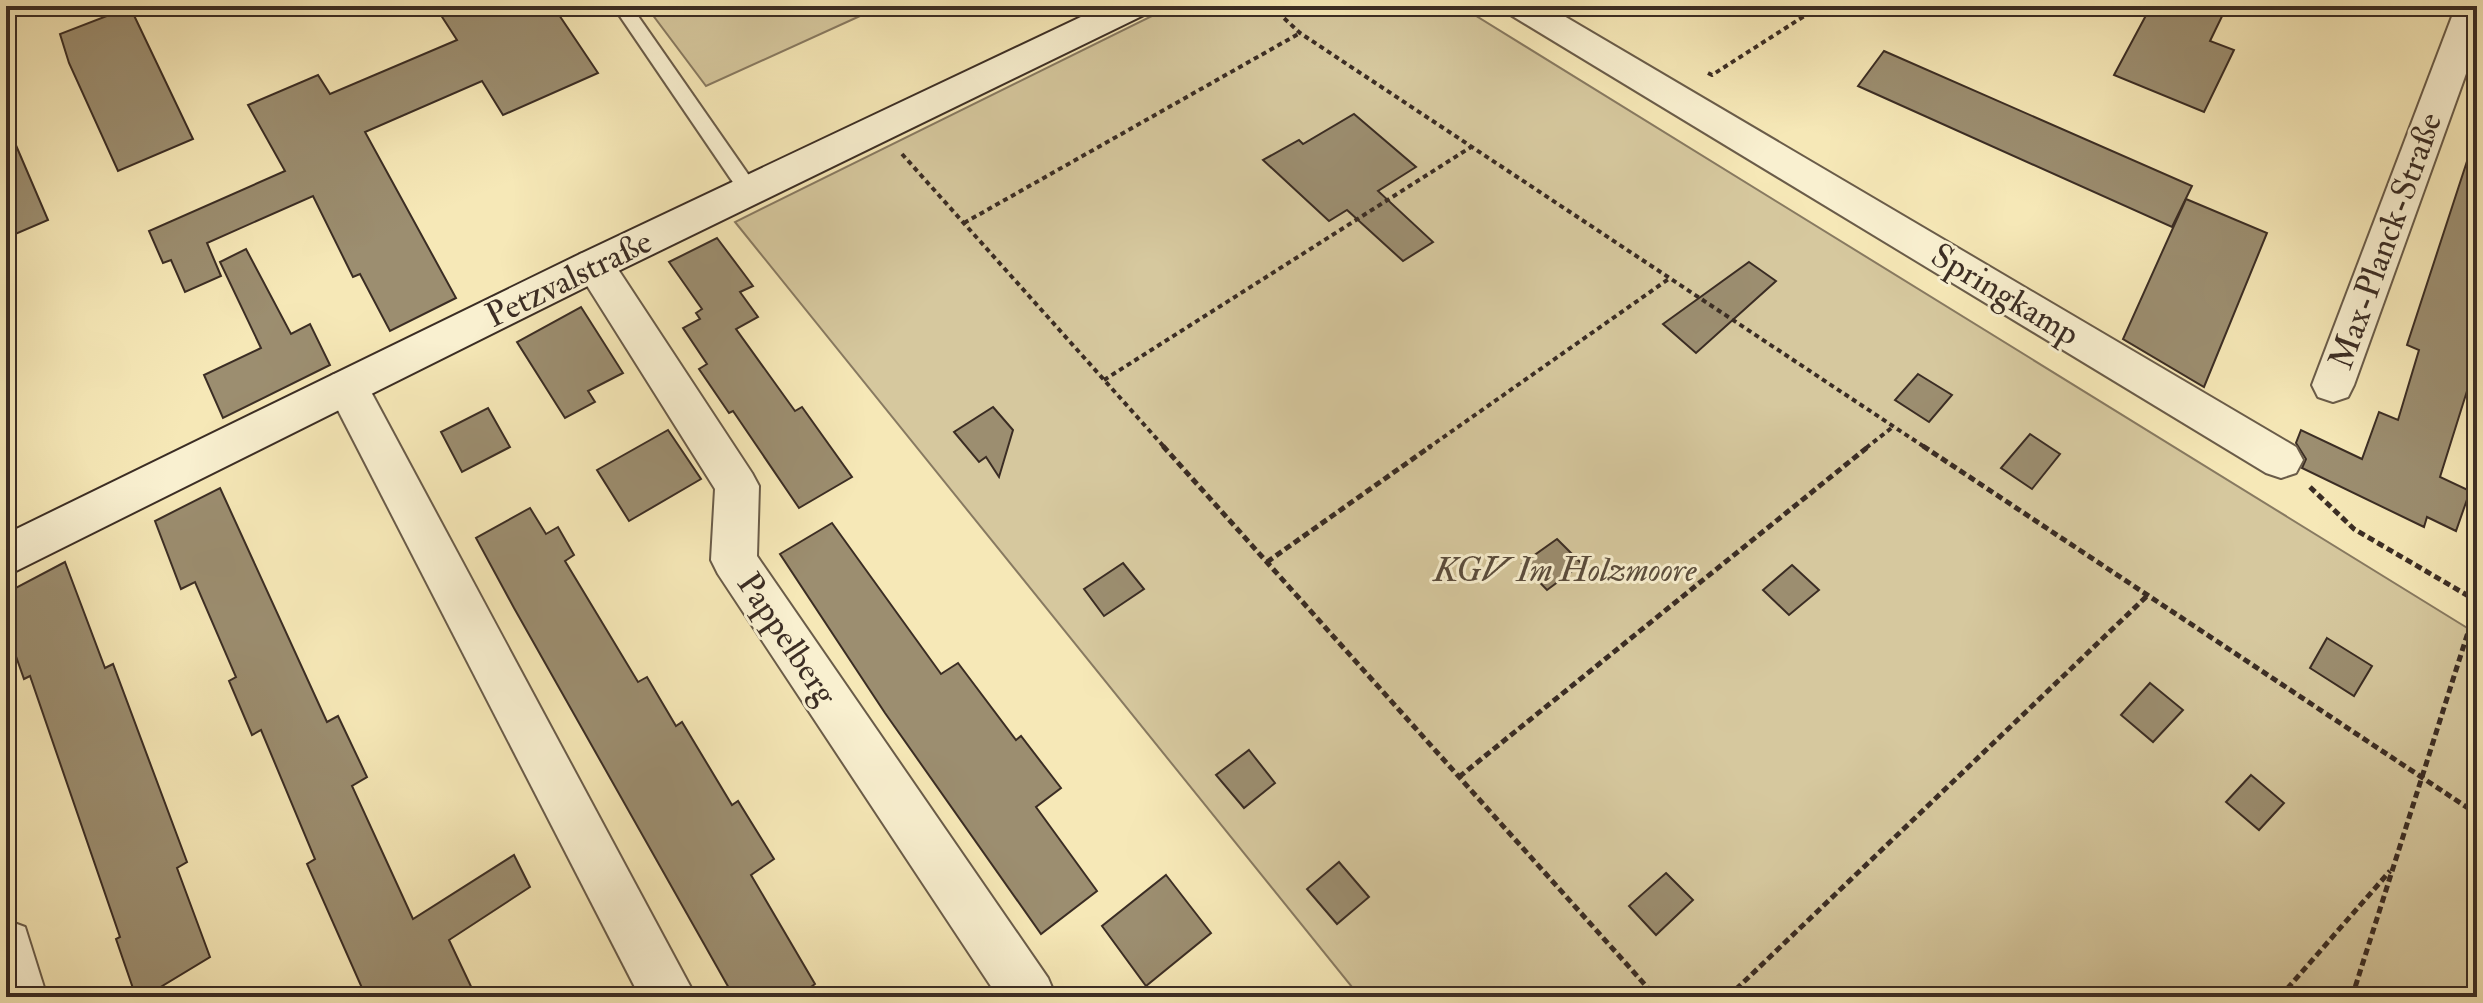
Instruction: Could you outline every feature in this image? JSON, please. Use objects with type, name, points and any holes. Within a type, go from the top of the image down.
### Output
[{"type":"street","name":"Petzvalstraße","points":[[6,556],[594,265],[1134,6]]},
{"type":"street","name":"Springkamp","points":[[1521,6],[2281,460]]},
{"type":"street","name":"Max-Planck-Straße","points":[[2333,385],[2473,6]]},
{"type":"street","name":"Pappelberg","points":[[594,265],[737,486],[734,560],[1029,997]]},
{"type":"street","points":[[347,387],[669,997]]},
{"type":"street","points":[[6,946],[20,997]]},
{"type":"lane","points":[[622,6],[750,192]]},
{"type":"path","points":[[1271,6],[1300,33],[2477,814]]},
{"type":"path","points":[[1598,6],[1622,21]]},
{"type":"path","points":[[1610,13],[1622,6]]},
{"type":"path","points":[[1699,67],[1712,75],[1820,6]]},
{"type":"path","points":[[964,223],[1300,33]]},
{"type":"path","points":[[880,130],[1656,997]]},
{"type":"path","points":[[1104,380],[1472,147]]},
{"type":"path","points":[[1267,562],[1670,278]]},
{"type":"path","points":[[1459,777],[1894,426]]},
{"type":"path","points":[[2281,460],[2354,529],[2477,603],[2352,997]]},
{"type":"path","points":[[1728,997],[2148,595]]},
{"type":"path","points":[[2280,997],[2393,868]]},
{"type":"green space","points":[[646,6],[882,6],[706,86]]},
{"type":"green space","name":"KGV Im Holzmoore","points":[[1172,6],[1460,6],[2477,634],[2477,997],[1360,997],[735,222]]},
{"type":"building","points":[[435,6],[553,6],[598,73],[503,115],[482,81],[365,132],[456,298],[390,331],[360,274],[353,277],[313,196],[207,243],[221,276],[185,292],[171,260],[163,263],[149,231],[285,171],[248,105],[318,75],[330,94],[457,40]]},
{"type":"building","points":[[2151,6],[2227,6],[2210,41],[2234,50],[2204,112],[2114,75]]},
{"type":"building","points":[[130,7],[193,139],[118,171],[69,63],[60,34]]},
{"type":"building","points":[[1884,51],[2192,186],[2172,227],[1858,86]]},
{"type":"building","points":[[1354,114],[1416,167],[1378,191],[1433,242],[1403,261],[1347,210],[1329,221],[1263,160],[1299,140],[1303,144]]},
{"type":"building","points":[[6,122],[48,220],[6,238]]},
{"type":"building","points":[[2470,152],[2477,153],[2477,395],[2467,391],[2440,477],[2470,491],[2456,531],[2427,517],[2424,527],[2302,468],[2306,459],[2296,443],[2301,430],[2362,459],[2379,412],[2398,420],[2419,350],[2407,345]]},
{"type":"building","points":[[2186,199],[2267,233],[2204,387],[2123,339]]},
{"type":"building","points":[[717,238],[753,286],[740,292],[758,317],[736,329],[795,411],[802,407],[852,477],[799,508],[733,411],[729,413],[699,369],[707,364],[683,328],[700,319],[696,313],[702,309],[669,262]]},
{"type":"building","points":[[246,249],[291,334],[310,324],[330,365],[223,418],[204,375],[261,348],[220,262]]},
{"type":"building","points":[[1749,262],[1776,281],[1696,353],[1663,324]]},
{"type":"building","points":[[581,307],[623,373],[588,391],[595,402],[565,418],[517,342]]},
{"type":"building","points":[[1918,374],[1952,395],[1929,422],[1895,400]]},
{"type":"building","points":[[993,407],[1013,430],[999,477],[986,457],[979,462],[954,432]]},
{"type":"building","points":[[488,408],[510,447],[462,472],[441,432]]},
{"type":"building","points":[[668,430],[701,479],[629,521],[597,470]]},
{"type":"building","points":[[2030,434],[2060,454],[2032,489],[2001,468]]},
{"type":"building","points":[[220,488],[327,722],[338,716],[367,777],[352,786],[413,919],[514,855],[530,887],[449,940],[476,997],[366,997],[307,864],[315,859],[261,730],[252,735],[229,681],[236,677],[195,582],[181,589],[155,521]]},
{"type":"building","points":[[530,508],[546,534],[558,527],[574,555],[565,561],[638,682],[647,677],[676,726],[682,722],[732,805],[738,801],[774,859],[751,875],[815,984],[797,997],[734,997],[514,608],[476,538]]},
{"type":"building","points":[[832,523],[941,674],[958,663],[1016,740],[1021,736],[1061,788],[1036,807],[1097,891],[1041,934],[885,713],[780,554]]},
{"type":"building","points":[[1557,539],[1582,564],[1547,590],[1522,564]]},
{"type":"building","points":[[65,562],[105,668],[113,664],[187,862],[177,868],[210,957],[144,997],[136,997],[116,939],[120,937],[30,676],[24,679],[6,628],[6,593]]},
{"type":"building","points":[[1123,563],[1144,589],[1104,616],[1084,589]]},
{"type":"building","points":[[1792,565],[1819,590],[1789,615],[1763,590]]},
{"type":"building","points":[[2327,638],[2372,666],[2354,696],[2310,668]]},
{"type":"building","points":[[2150,683],[2183,710],[2153,742],[2121,715]]},
{"type":"building","points":[[1249,750],[1275,783],[1244,808],[1216,775]]},
{"type":"building","points":[[2251,775],[2284,803],[2259,830],[2226,802]]},
{"type":"building","points":[[1339,862],[1369,897],[1337,924],[1307,889]]},
{"type":"building","points":[[1666,873],[1693,900],[1656,935],[1629,906]]},
{"type":"building","points":[[1166,875],[1211,933],[1146,986],[1102,926]]}]
